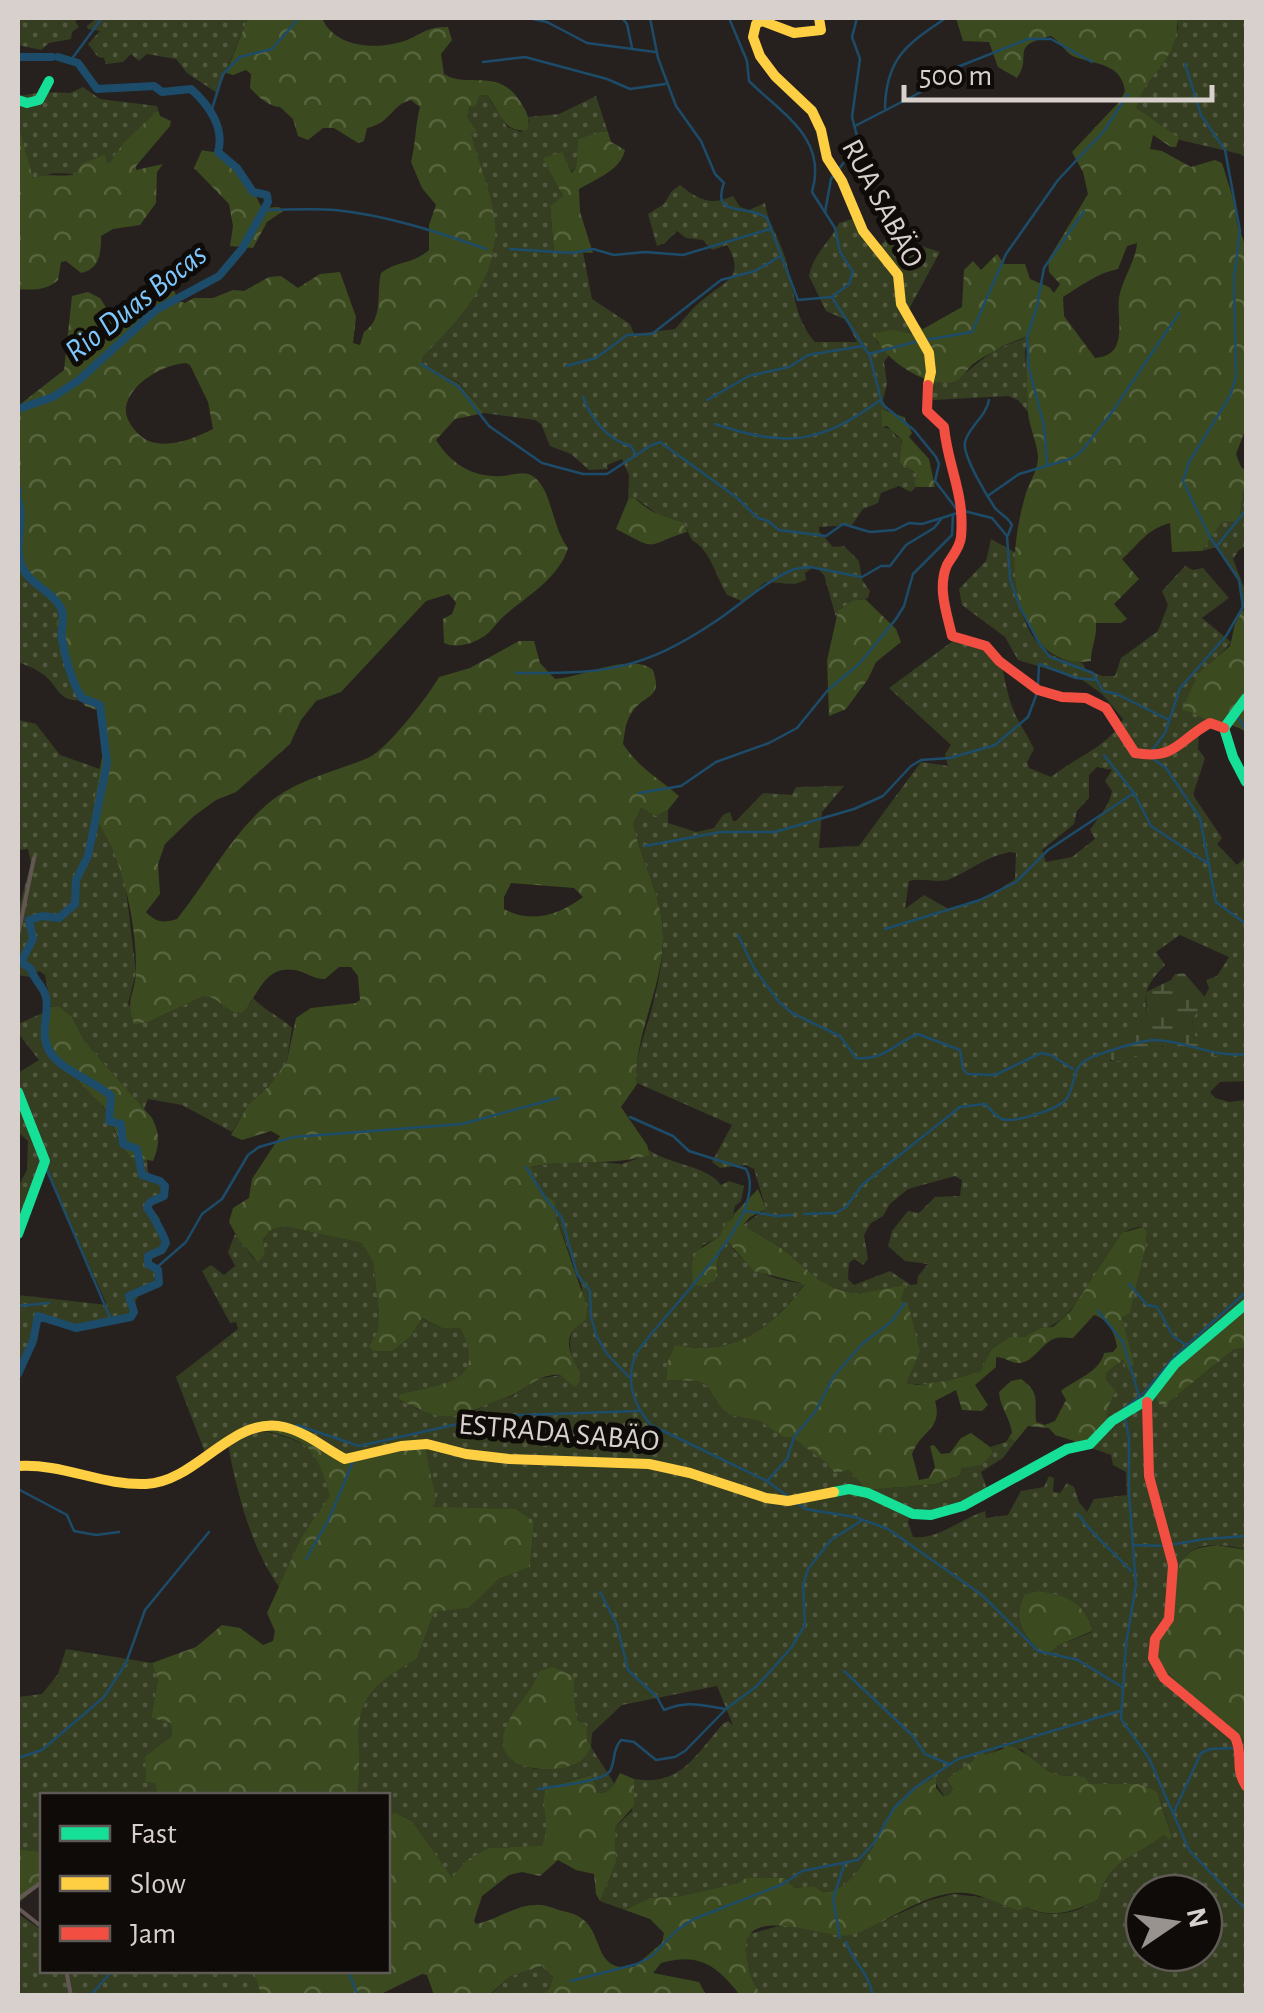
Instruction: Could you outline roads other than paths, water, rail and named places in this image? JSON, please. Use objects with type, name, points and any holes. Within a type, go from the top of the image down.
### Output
[{"type":"street","name":"RUA SABÄO","points":[[819,18],[824,27],[821,30],[794,33],[762,20],[756,24],[753,37],[760,56],[775,76],[812,110],[827,158],[842,181],[863,230],[898,276],[902,304],[929,352],[931,372],[925,396],[928,411],[944,428],[947,456],[961,491],[962,542],[945,569],[942,592],[952,636],[986,646],[999,661],[1038,690],[1086,698],[1106,708],[1135,753],[1163,756],[1176,752],[1201,726],[1210,723],[1224,728]]},
{"type":"street","points":[[18,100],[39,100],[49,82]]},
{"type":"street","points":[[1246,698],[1224,728],[1246,782]]},
{"type":"street","points":[[18,935],[34,858]]},
{"type":"street","points":[[18,1092],[44,1161],[18,1234]]},
{"type":"street","name":"ESTRADA SABÄO","points":[[18,1466],[46,1466],[150,1484],[166,1480],[254,1428],[284,1426],[344,1459],[427,1444],[509,1459],[649,1464],[766,1498],[788,1501],[849,1489],[914,1514],[931,1515],[963,1506],[1067,1449],[1090,1444],[1112,1421],[1147,1400],[1175,1364],[1246,1304]]},
{"type":"street","points":[[1147,1400],[1149,1476],[1173,1565],[1169,1619],[1154,1639],[1153,1658],[1164,1678],[1238,1741],[1236,1769],[1246,1786]]},
{"type":"street","points":[[18,1899],[40,1883]]},
{"type":"street","points":[[18,1908],[40,1925]]},
{"type":"waterway","points":[[71,60],[102,18]]},
{"type":"waterway","points":[[211,112],[223,74],[240,57],[272,49],[299,18]]},
{"type":"waterway","points":[[528,18],[547,22],[587,43],[655,52]]},
{"type":"waterway","points":[[622,18],[632,48]]},
{"type":"waterway","points":[[650,18],[658,58],[676,106],[724,183],[722,202],[767,218],[798,300],[832,297]]},
{"type":"waterway","points":[[729,18],[747,61],[749,81],[788,116],[814,157],[812,192],[835,228],[840,252],[853,272],[849,284],[832,297]]},
{"type":"waterway","points":[[825,212],[831,179],[849,156],[857,136],[852,117],[860,59],[852,37],[857,18]]},
{"type":"waterway","points":[[885,108],[894,64],[920,36],[946,18]]},
{"type":"waterway","points":[[855,126],[919,93],[955,68],[1028,39],[1051,39],[1092,62]]},
{"type":"waterway","name":"Rio Duas Bocas","points":[[18,57],[52,57]]},
{"type":"waterway","name":"Rio Duas Bocas","points":[[18,409],[53,397],[79,380],[156,310],[219,276],[242,249],[268,202],[267,195],[253,192],[237,168],[218,152],[219,134],[214,118],[191,89],[97,89],[78,63],[58,57]]},
{"type":"waterway","points":[[483,62],[525,57],[630,89],[665,84]]},
{"type":"waterway","points":[[1185,64],[1201,115],[1225,150],[1240,231],[1234,278],[1236,377],[1230,396],[1189,462],[1183,481],[1210,537],[1239,580],[1243,607],[1226,636],[1180,688],[1165,733],[1150,753],[1166,768],[1200,818],[1216,902],[1246,924]]},
{"type":"waterway","points":[[869,354],[972,332],[1006,254],[1058,180],[1104,131],[1128,94]]},
{"type":"waterway","points":[[265,210],[354,212],[412,225],[486,249]]},
{"type":"waterway","points":[[1047,464],[1027,337],[1044,268],[1084,211]]},
{"type":"waterway","points":[[510,249],[683,255],[770,229]]},
{"type":"waterway","points":[[566,366],[596,358],[627,335],[652,334],[721,280],[755,271],[781,256]]},
{"type":"waterway","points":[[833,299],[870,356],[882,404],[914,430],[936,457],[939,464],[935,481],[958,511]]},
{"type":"waterway","points":[[989,495],[1019,474],[1080,453],[1179,313]]},
{"type":"waterway","points":[[707,400],[749,376],[789,367],[808,355],[863,346]]},
{"type":"waterway","points":[[421,364],[459,387],[489,426],[542,463],[583,474],[607,474],[660,442],[779,530],[826,536],[843,524],[870,532],[922,524],[964,511],[992,518],[1007,536],[1010,579],[1020,607],[1050,657],[1093,673],[1103,691],[1169,720]]},
{"type":"waterway","points":[[583,397],[602,428],[631,446],[636,455]]},
{"type":"waterway","points":[[989,400],[967,436],[965,448],[995,508],[1012,525],[1008,535]]},
{"type":"waterway","points":[[715,424],[762,436],[800,438],[837,426],[879,401]]},
{"type":"waterway","name":"Rio Duas Bocas","points":[[18,499],[20,561],[28,575],[61,608],[62,639],[75,685],[82,698],[100,705],[107,763],[88,856],[76,880],[75,904],[59,918],[42,916],[29,920],[33,939],[21,962],[31,969],[46,997],[48,1048],[62,1065],[111,1096],[109,1121],[121,1124],[123,1144],[137,1149],[142,1175],[165,1186],[164,1196],[150,1202],[147,1208],[166,1243],[162,1250],[148,1256],[148,1264],[158,1270],[159,1283],[129,1296],[134,1312],[131,1317],[76,1328],[38,1316],[33,1341],[18,1374]]},
{"type":"waterway","points":[[1216,547],[1246,510]]},
{"type":"waterway","points":[[639,793],[681,786],[716,762],[797,728],[896,619],[913,574],[952,535],[953,514]]},
{"type":"waterway","points":[[516,673],[598,670],[643,660],[690,638],[794,569],[810,567],[862,577],[881,566],[890,566],[906,545],[934,528],[942,518]]},
{"type":"waterway","points":[[1038,685],[1039,664],[1076,678],[1097,680]]},
{"type":"waterway","points":[[645,846],[721,832],[775,832],[854,809],[883,796],[921,760],[950,758],[995,745],[1028,717],[1037,693]]},
{"type":"waterway","points":[[1236,715],[1246,730]]},
{"type":"waterway","points":[[1104,755],[1134,793],[1151,826],[1207,863]]},
{"type":"waterway","points":[[885,929],[980,900],[1016,882],[1048,850],[1134,793]]},
{"type":"waterway","points":[[738,935],[754,968],[779,1002],[792,1013],[840,1036],[856,1058],[882,1054],[918,1034],[960,1050],[967,1074],[995,1075],[1041,1053],[1073,1069]]},
{"type":"waterway","points":[[804,1214],[836,1213],[846,1207],[862,1185],[960,1107],[985,1104],[999,1118],[1008,1120],[1047,1111],[1067,1098],[1079,1067],[1088,1059],[1155,1040],[1223,1054],[1246,1054]]},
{"type":"waterway","points":[[156,1268],[186,1242],[202,1214],[222,1199],[248,1155],[259,1147],[294,1137],[462,1124],[558,1098]]},
{"type":"waterway","points":[[630,1117],[673,1136],[689,1151],[746,1169],[750,1189],[729,1238],[636,1354],[631,1373],[633,1391],[651,1425],[767,1481],[805,1509],[855,1517],[888,1529],[982,1595],[1038,1651],[1078,1660],[1122,1687]]},
{"type":"waterway","points":[[526,1167],[562,1218],[577,1274],[590,1291],[597,1337],[630,1378]]},
{"type":"waterway","points":[[46,1168],[112,1322]]},
{"type":"waterway","points":[[746,1211],[792,1215]]},
{"type":"waterway","points":[[1129,1284],[1147,1305],[1157,1307],[1173,1336],[1186,1345]]},
{"type":"waterway","points":[[1122,1410],[1246,1292]]},
{"type":"waterway","points":[[18,1306],[49,1303]]},
{"type":"waterway","points":[[768,1480],[787,1459],[794,1437],[815,1412],[834,1376],[862,1344],[891,1322],[905,1303]]},
{"type":"waterway","points":[[1098,1311],[1123,1342],[1139,1396]]},
{"type":"waterway","points":[[297,1425],[359,1446],[494,1416],[639,1411]]},
{"type":"waterway","points":[[1125,1418],[1136,1585],[1126,1644],[1121,1719],[1149,1758],[1189,1850],[1246,1910]]},
{"type":"waterway","points":[[306,1559],[329,1519],[354,1459]]},
{"type":"waterway","points":[[18,1489],[67,1515],[74,1531],[96,1535],[119,1532]]},
{"type":"waterway","points":[[1078,1514],[1131,1571]]},
{"type":"waterway","points":[[538,1789],[606,1775],[621,1740],[634,1742],[656,1760],[685,1751],[727,1708],[757,1686],[791,1648],[805,1625],[803,1585],[808,1569],[831,1540],[861,1521]]},
{"type":"waterway","points":[[18,1758],[42,1750],[104,1697],[126,1663],[145,1610],[209,1532]]},
{"type":"waterway","points":[[1134,1545],[1164,1546],[1246,1536]]},
{"type":"waterway","points":[[600,1592],[617,1625],[628,1670],[657,1697],[664,1710],[687,1704],[725,1709]]},
{"type":"waterway","points":[[844,1671],[912,1735],[925,1754],[949,1764]]},
{"type":"waterway","points":[[571,1981],[637,1964],[652,1956],[694,1919],[783,1884],[802,1871],[858,1860],[874,1843],[894,1808],[916,1787],[958,1759],[1120,1711]]},
{"type":"waterway","points":[[1174,1812],[1201,1753],[1234,1748]]},
{"type":"waterway","points":[[840,1938],[833,1899],[844,1865]]},
{"type":"waterway","points":[[846,1942],[873,1996]]},
{"type":"waterway","points":[[90,1996],[110,1973]]},
{"type":"waterway","points":[[349,1973],[358,1996]]}]
